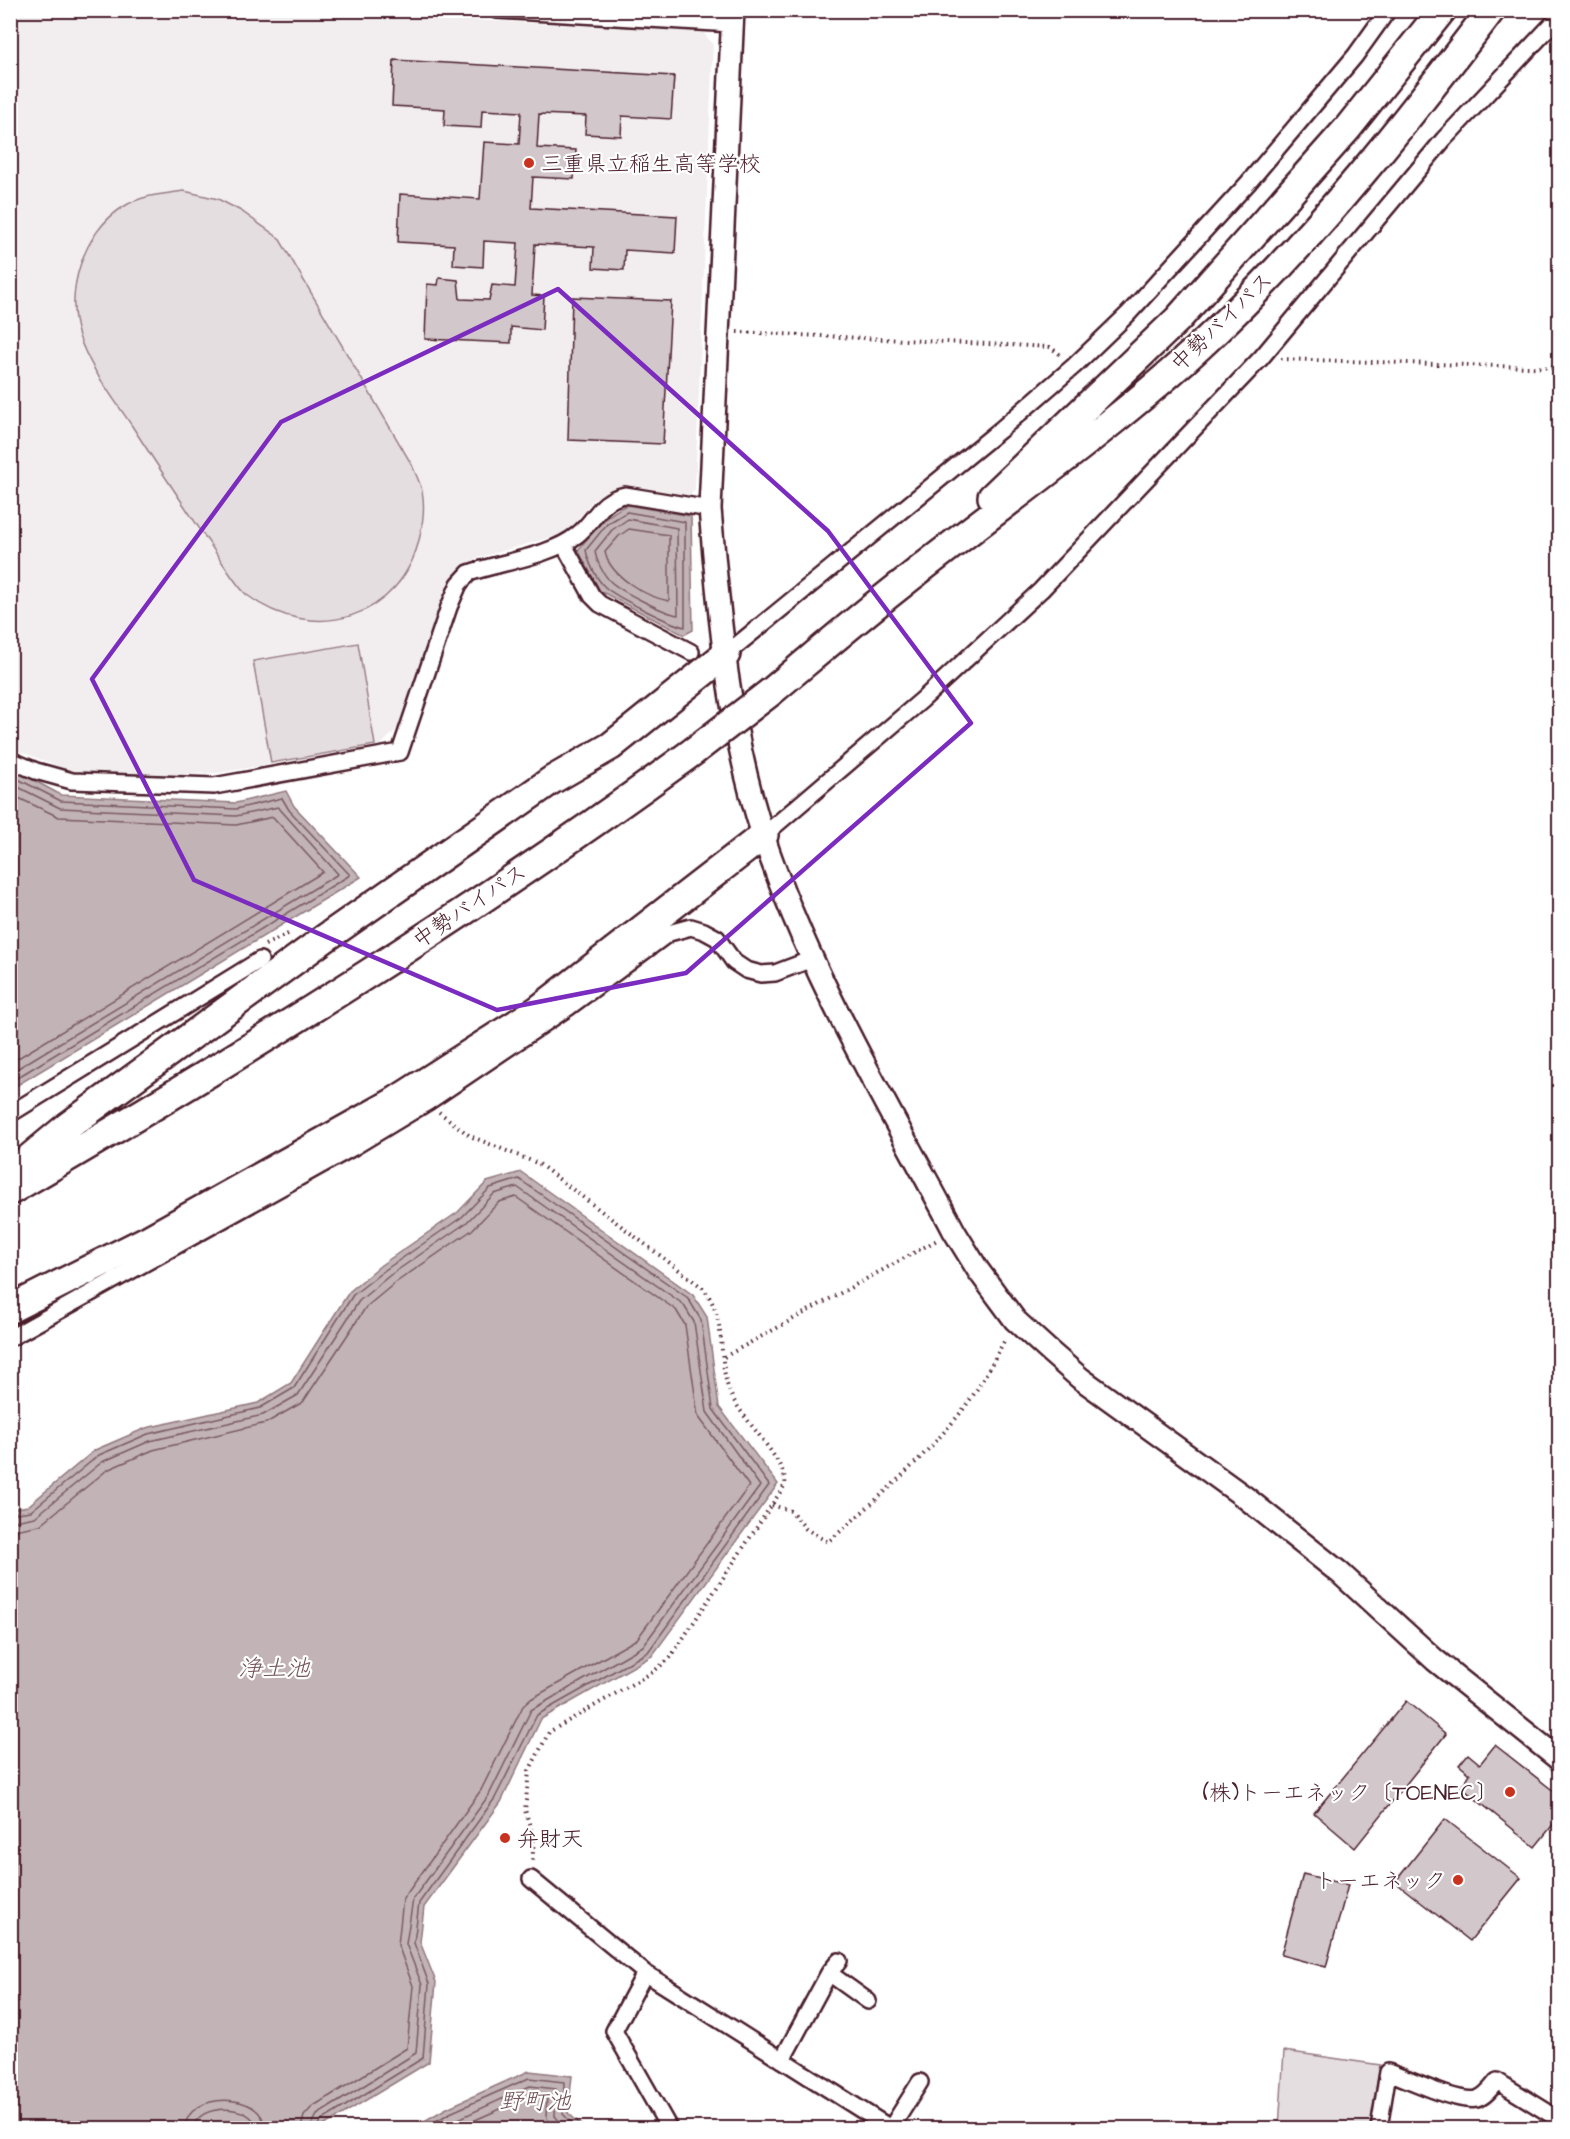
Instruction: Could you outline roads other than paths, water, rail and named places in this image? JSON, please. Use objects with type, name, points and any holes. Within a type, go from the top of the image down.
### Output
[{"type":"highway","name":"中勢バイパス","points":[[902,583],[1178,319],[1347,129],[1442,10]]},
{"type":"highway","name":"中勢バイパス","points":[[10,1191],[103,1137],[369,972],[600,818],[772,692],[902,583],[1102,430],[1218,330],[1314,228],[1381,151],[1491,10]]},
{"type":"highway","points":[[10,1174],[68,1126],[324,939],[552,780],[611,746],[726,654]]},
{"type":"highway","points":[[10,1309],[149,1239],[394,1102],[538,1010],[764,835]]},
{"type":"street","points":[[497,10],[733,17],[710,509],[726,654],[741,755],[764,835],[812,958],[954,1231],[978,1270],[1016,1320],[1080,1378],[1246,1498],[1340,1573],[1435,1660],[1560,1760]]},
{"type":"street","points":[[726,654],[832,570],[1074,366],[1128,314],[1248,183],[1355,56],[1388,10]]},
{"type":"street","points":[[764,835],[922,700],[1041,590],[1261,358],[1444,139],[1560,16]]},
{"type":"street","points":[[10,760],[36,771],[72,780],[214,786],[400,752],[459,584],[469,573],[564,544],[580,533],[600,506],[614,497],[626,495],[710,509]]},
{"type":"street","points":[[564,544],[592,596],[600,604],[691,652]]},
{"type":"street","points":[[10,1338],[352,1148],[428,1102],[669,933],[691,927],[704,931],[717,938],[734,962],[746,970],[761,974],[775,973],[812,958]]},
{"type":"street","points":[[10,1114],[260,960]]},
{"type":"street","points":[[531,1879],[645,1973],[891,2128],[920,2082]]},
{"type":"street","points":[[782,2060],[834,1967],[868,2001]]},
{"type":"street","points":[[645,1973],[614,2031],[669,2128]]},
{"type":"street","points":[[1379,2128],[1388,2072],[1460,2097],[1475,2099],[1484,2095],[1497,2080],[1560,2120]]},
{"type":"water","points":[[627,505],[691,516],[693,630],[684,635],[600,591],[578,550],[606,518]]},
{"type":"water","points":[[11,768],[61,795],[236,803],[286,791],[294,806],[361,877],[11,1089]]},
{"type":"water","name":"浄土池","points":[[521,1172],[693,1295],[707,1317],[719,1407],[778,1484],[652,1656],[541,1719],[501,1802],[424,1907],[420,1942],[436,1982],[429,2062],[320,2128],[274,2128],[223,2124],[183,2128],[11,2128],[11,1509],[28,1506],[95,1450],[146,1428],[258,1403],[291,1383],[349,1292],[381,1265],[458,1212],[487,1182]]},
{"type":"water","name":"野町池","points":[[529,2071],[572,2076],[568,2113],[585,2128],[412,2128],[447,2108]]},
{"type":"place","name":"三重県立稲生高等学校","points":[[529,163]]},
{"type":"place","name":"(株)トーエネック〔TOENEC〕","points":[[1510,1792]]},
{"type":"place","name":"弁財天","points":[[505,1838]]},
{"type":"place","name":"トーエネック","points":[[1458,1880]]}]
